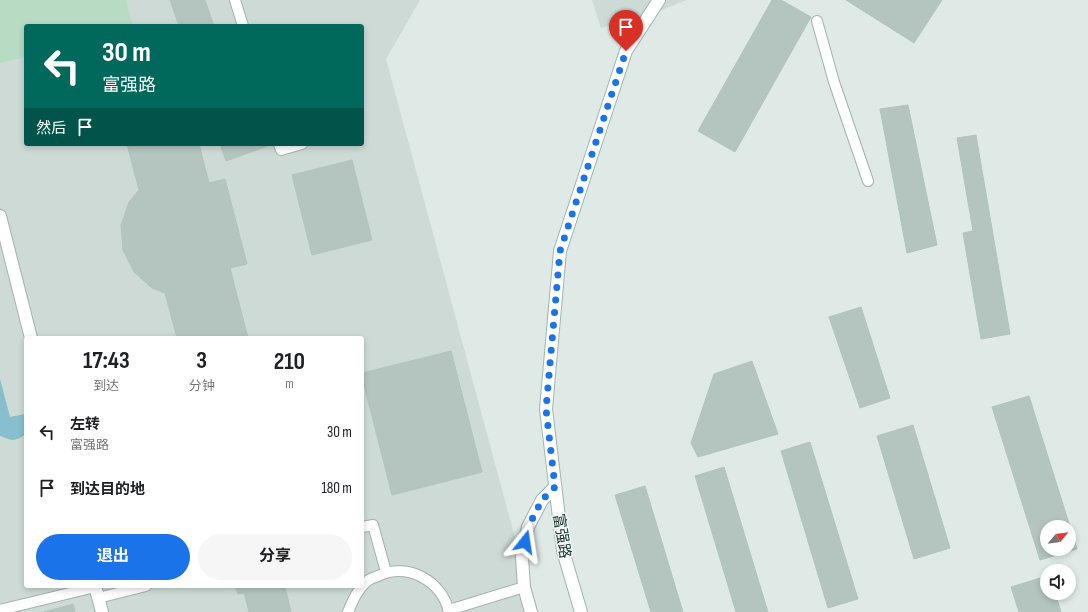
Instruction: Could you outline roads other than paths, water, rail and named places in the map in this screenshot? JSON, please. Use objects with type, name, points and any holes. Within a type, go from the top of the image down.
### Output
[{"type":"main road","name":"富强路","points":[[581,612],[563,551],[546,409],[560,251],[626,51],[659,0]]},
{"type":"main road","points":[[0,216],[30,336]]},
{"type":"main road","points":[[531,612],[524,587],[522,557],[528,527],[542,500],[555,487]]},
{"type":"main road","points":[[96,590],[102,612]]},
{"type":"lane","points":[[235,0],[242,24]]},
{"type":"lane","points":[[817,21],[834,82],[868,181]]},
{"type":"lane","points":[[280,146],[281,150],[295,146]]},
{"type":"lane","points":[[364,527],[373,525],[386,572]]},
{"type":"lane","points":[[364,585],[368,581],[386,572],[406,571],[426,578],[441,592],[449,611],[524,587]]},
{"type":"lane","points":[[0,610],[96,590],[121,588]]},
{"type":"lane","points":[[348,612],[354,596],[361,588]]},
{"type":"water","points":[[0,379],[10,417],[24,414],[24,435],[13,440],[0,436]]}]
